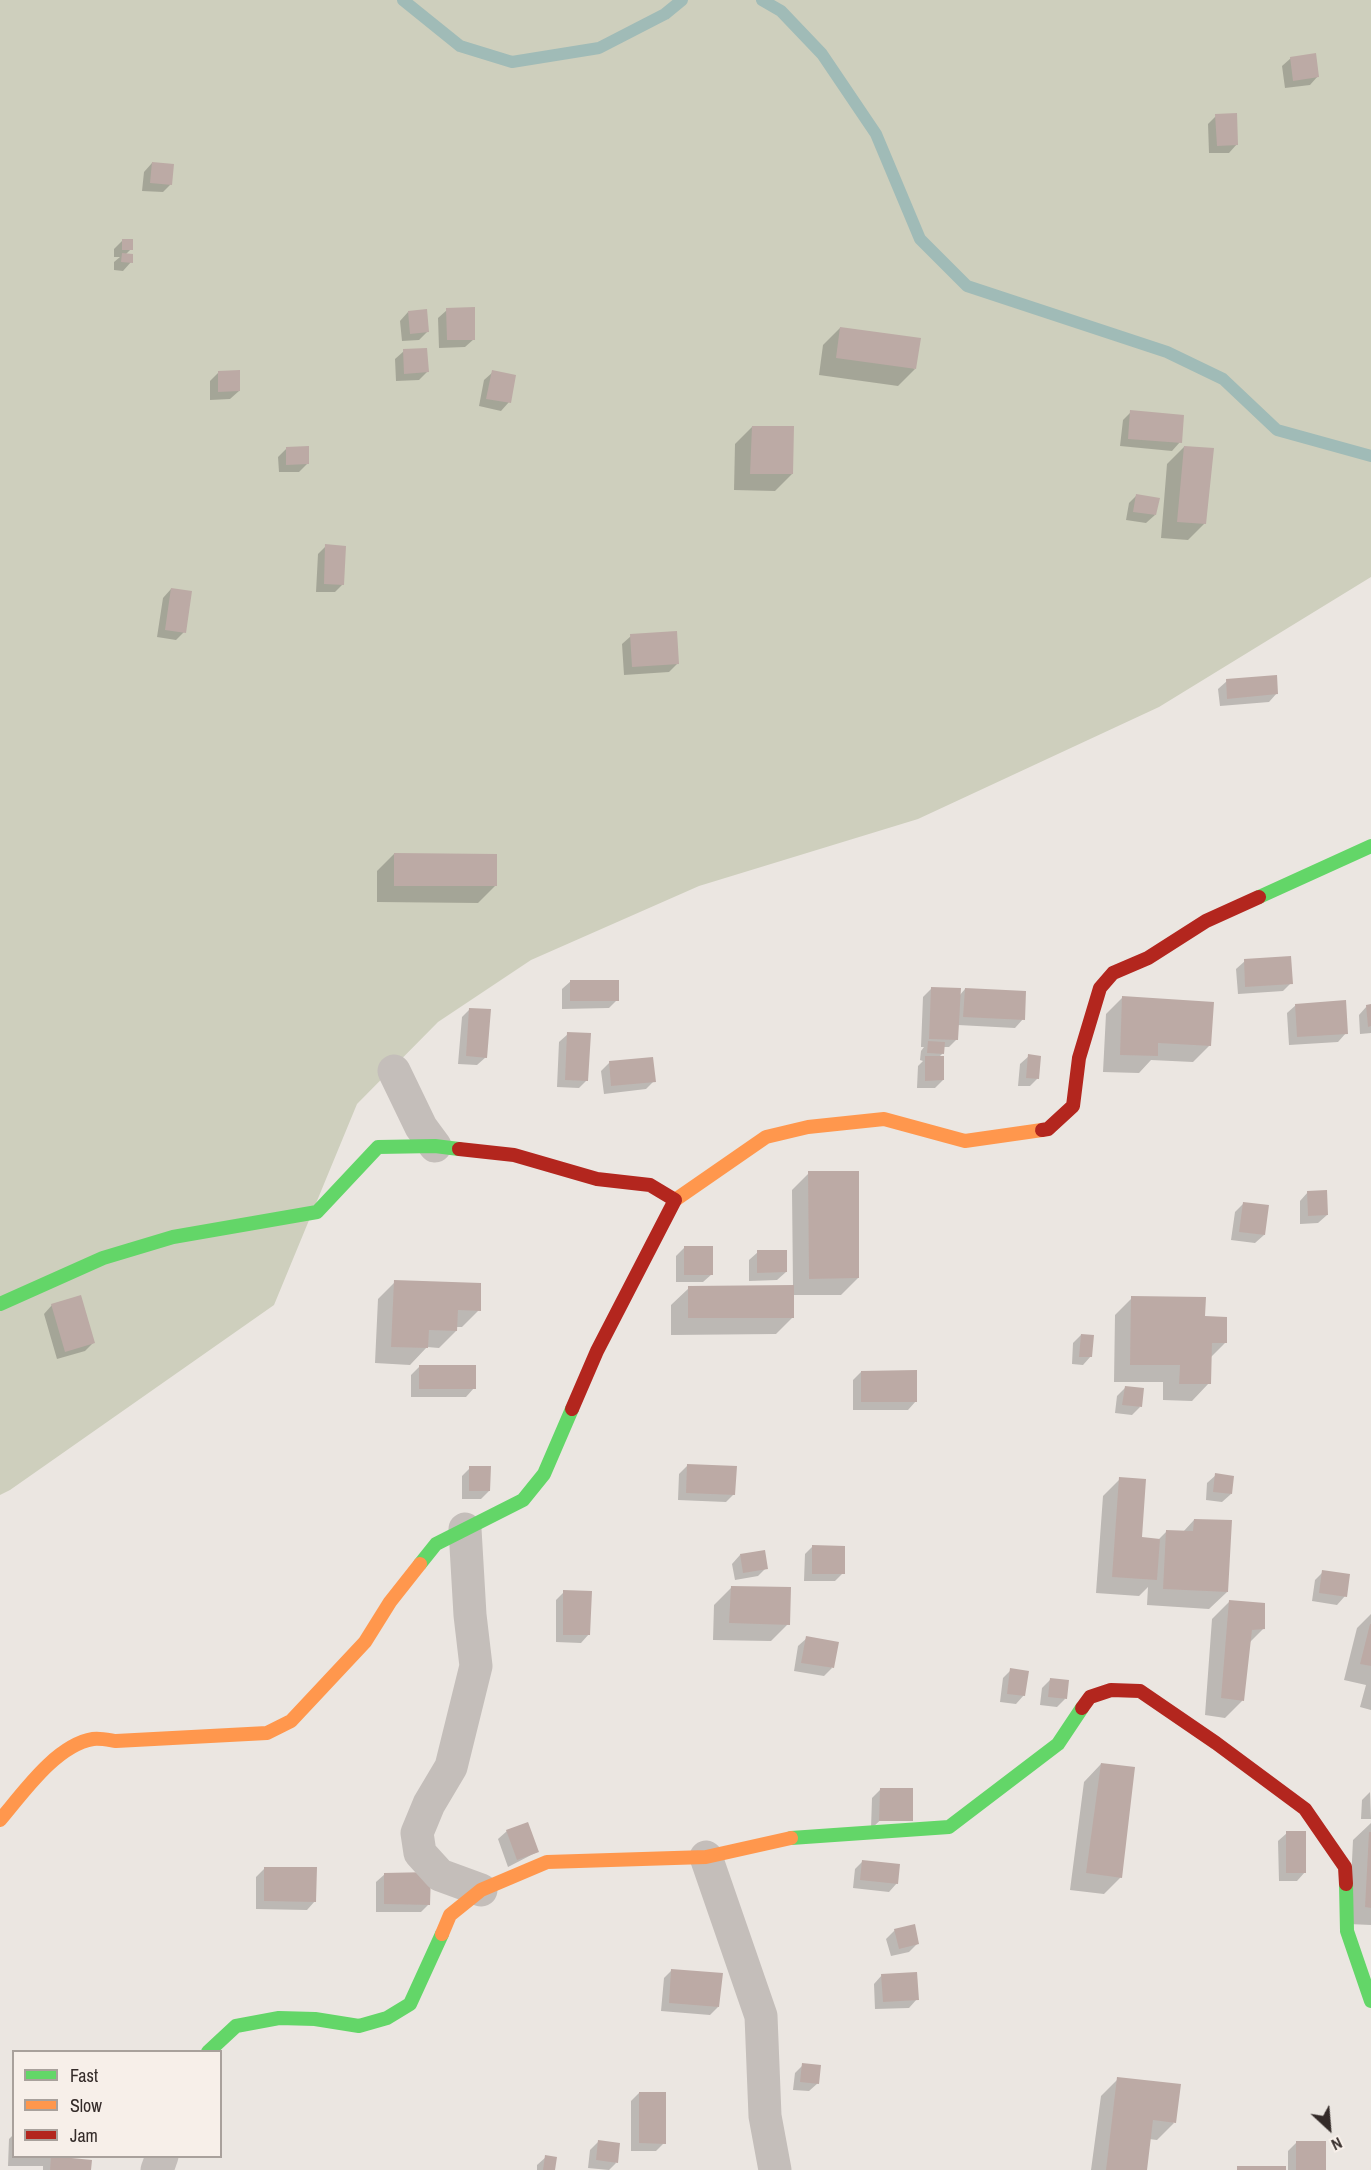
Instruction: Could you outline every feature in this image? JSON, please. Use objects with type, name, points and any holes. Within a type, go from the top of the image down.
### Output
[{"type":"street","points":[[0,1820],[40,1774],[64,1752],[93,1739],[116,1741],[267,1733],[291,1721],[365,1642],[390,1602],[436,1544],[523,1500],[544,1474],[597,1351],[675,1200],[766,1137],[808,1127],[884,1119],[965,1141],[1048,1129],[1073,1106],[1079,1058],[1100,988],[1113,972],[1148,958],[1206,921],[1371,846]]},
{"type":"street","points":[[394,1071],[421,1127],[435,1146]]},
{"type":"street","points":[[0,1304],[103,1258],[172,1237],[316,1212],[378,1147],[435,1146],[514,1155],[597,1179],[650,1185],[675,1200]]},
{"type":"street","points":[[465,1529],[470,1615],[476,1666],[451,1767],[429,1804],[417,1833],[420,1853],[440,1875],[481,1890]]},
{"type":"street","points":[[210,2050],[237,2026],[279,2018],[315,2019],[359,2026],[387,2018],[410,2004],[450,1915],[481,1890],[547,1862],[706,1857],[799,1836],[949,1827],[1058,1744],[1090,1697],[1111,1690],[1140,1690],[1305,1809],[1345,1867],[1347,1931],[1371,2001]]},
{"type":"street","points":[[706,1857],[761,2016],[765,2116],[775,2170]]},
{"type":"green space","points":[[0,0],[1371,0],[1371,577],[1159,707],[918,819],[699,886],[531,960],[438,1022],[357,1104],[274,1305],[0,1495]]},
{"type":"building","points":[[1316,53],[1319,77],[1293,81],[1290,57]]},
{"type":"building","points":[[1237,113],[1238,145],[1217,146],[1215,114]]},
{"type":"building","points":[[152,162],[174,164],[172,185],[150,183]]},
{"type":"building","points":[[122,239],[133,239],[133,250],[122,250]]},
{"type":"building","points":[[122,253],[133,254],[133,263],[121,262]]},
{"type":"building","points":[[475,307],[475,340],[447,340],[446,308]]},
{"type":"building","points":[[427,309],[429,332],[410,334],[408,311]]},
{"type":"building","points":[[840,327],[921,338],[916,369],[836,358]]},
{"type":"building","points":[[427,348],[429,372],[404,374],[403,349]]},
{"type":"building","points":[[240,370],[240,391],[218,392],[218,371]]},
{"type":"building","points":[[492,370],[516,375],[511,403],[486,399]]},
{"type":"building","points":[[1130,410],[1184,415],[1182,443],[1128,439]]},
{"type":"building","points":[[752,426],[794,426],[793,474],[750,474]]},
{"type":"building","points":[[309,446],[309,464],[286,465],[286,447]]},
{"type":"building","points":[[1184,446],[1214,448],[1206,524],[1177,522]]},
{"type":"building","points":[[1136,494],[1160,498],[1156,515],[1133,512]]},
{"type":"building","points":[[325,544],[346,546],[344,585],[324,584]]},
{"type":"building","points":[[171,588],[192,591],[186,633],[165,630]]},
{"type":"building","points":[[677,631],[679,664],[632,667],[630,634]]},
{"type":"building","points":[[1277,675],[1278,694],[1227,699],[1226,679]]},
{"type":"building","points":[[394,853],[497,854],[497,886],[394,886]]},
{"type":"building","points":[[1291,956],[1293,984],[1245,987],[1244,959]]},
{"type":"building","points":[[570,980],[619,980],[619,1001],[570,1001]]},
{"type":"building","points":[[931,987],[961,988],[958,1040],[929,1039]]},
{"type":"building","points":[[965,988],[1026,991],[1025,1020],[963,1017]]},
{"type":"building","points":[[1122,996],[1214,1002],[1211,1046],[1158,1043],[1158,1056],[1120,1055]]},
{"type":"building","points":[[1346,1000],[1348,1034],[1297,1037],[1295,1004]]},
{"type":"building","points":[[1371,1004],[1371,1026],[1368,1027],[1366,1005]]},
{"type":"building","points":[[469,1008],[491,1009],[487,1058],[466,1056]]},
{"type":"building","points":[[567,1032],[591,1033],[588,1081],[565,1080]]},
{"type":"building","points":[[928,1041],[945,1042],[944,1054],[927,1053]]},
{"type":"building","points":[[1028,1054],[1041,1056],[1039,1079],[1026,1078]]},
{"type":"building","points":[[925,1056],[944,1056],[944,1080],[925,1081]]},
{"type":"building","points":[[653,1057],[656,1082],[611,1086],[609,1061]]},
{"type":"building","points":[[808,1171],[859,1171],[859,1278],[809,1279]]},
{"type":"building","points":[[1327,1190],[1328,1215],[1308,1216],[1307,1191]]},
{"type":"building","points":[[1243,1202],[1269,1205],[1265,1235],[1239,1232]]},
{"type":"building","points":[[684,1246],[713,1246],[713,1275],[684,1275]]},
{"type":"building","points":[[757,1250],[787,1250],[787,1272],[757,1273]]},
{"type":"building","points":[[394,1280],[481,1283],[481,1311],[458,1310],[457,1331],[429,1330],[428,1348],[391,1347]]},
{"type":"building","points":[[794,1285],[794,1318],[688,1318],[688,1286]]},
{"type":"building","points":[[81,1295],[95,1343],[65,1352],[51,1304]]},
{"type":"building","points":[[1131,1296],[1206,1297],[1205,1316],[1227,1317],[1227,1343],[1212,1343],[1211,1384],[1179,1384],[1180,1365],[1130,1365]]},
{"type":"building","points":[[1081,1334],[1094,1335],[1092,1357],[1079,1357]]},
{"type":"building","points":[[419,1365],[476,1365],[476,1389],[419,1389]]},
{"type":"building","points":[[917,1370],[917,1402],[861,1402],[861,1371]]},
{"type":"building","points":[[1125,1386],[1144,1388],[1142,1407],[1122,1405]]},
{"type":"building","points":[[687,1464],[737,1466],[735,1495],[686,1493]]},
{"type":"building","points":[[469,1466],[491,1466],[490,1491],[469,1491]]},
{"type":"building","points":[[1215,1473],[1234,1476],[1232,1494],[1213,1492]]},
{"type":"building","points":[[1119,1477],[1146,1479],[1142,1537],[1160,1539],[1157,1580],[1112,1577]]},
{"type":"building","points":[[1194,1519],[1232,1520],[1228,1592],[1163,1589],[1166,1530],[1193,1531]]},
{"type":"building","points":[[812,1545],[845,1546],[845,1574],[812,1574]]},
{"type":"building","points":[[765,1550],[768,1569],[743,1573],[740,1554]]},
{"type":"building","points":[[1322,1570],[1350,1574],[1347,1597],[1319,1593]]},
{"type":"building","points":[[731,1586],[791,1587],[790,1625],[729,1623]]},
{"type":"building","points":[[563,1590],[592,1591],[590,1635],[563,1635]]},
{"type":"building","points":[[1229,1600],[1265,1603],[1265,1629],[1252,1630],[1244,1701],[1221,1698]]},
{"type":"building","points":[[1371,1624],[1371,1666],[1360,1664]]},
{"type":"building","points":[[806,1636],[839,1642],[834,1668],[801,1663]]},
{"type":"building","points":[[1010,1668],[1029,1671],[1025,1696],[1007,1694]]},
{"type":"building","points":[[1050,1678],[1069,1680],[1067,1699],[1048,1697]]},
{"type":"building","points":[[1101,1763],[1135,1767],[1122,1878],[1086,1873]]},
{"type":"building","points":[[880,1788],[913,1788],[913,1821],[879,1821]]},
{"type":"building","points":[[528,1822],[539,1852],[517,1860],[506,1830]]},
{"type":"building","points":[[1286,1831],[1306,1831],[1306,1873],[1286,1873]]},
{"type":"building","points":[[1369,1832],[1371,1832],[1371,1908],[1365,1907]]},
{"type":"building","points":[[862,1860],[900,1864],[898,1884],[860,1880]]},
{"type":"building","points":[[264,1867],[317,1867],[316,1902],[264,1901]]},
{"type":"building","points":[[431,1872],[430,1905],[384,1904],[384,1873]]},
{"type":"building","points":[[915,1924],[919,1944],[899,1949],[894,1929]]},
{"type":"building","points":[[671,1969],[723,1973],[719,2007],[669,2003]]},
{"type":"building","points":[[917,1972],[919,2000],[883,2002],[881,1974]]},
{"type":"building","points":[[802,2063],[821,2065],[819,2084],[800,2082]]},
{"type":"building","points":[[1117,2077],[1181,2084],[1176,2123],[1153,2120],[1147,2170],[1106,2170]]},
{"type":"building","points":[[639,2092],[666,2092],[666,2144],[639,2143]]},
{"type":"building","points":[[598,2140],[620,2143],[618,2163],[596,2160]]},
{"type":"building","points":[[1296,2141],[1326,2141],[1326,2170],[1296,2170]]},
{"type":"building","points":[[545,2155],[557,2157],[555,2170],[543,2170]]},
{"type":"building","points":[[51,2158],[92,2160],[91,2170],[50,2170]]},
{"type":"building","points":[[1237,2166],[1286,2166],[1286,2170],[1237,2170]]},
{"type":"waterway","points":[[403,0],[460,46],[512,62],[599,48],[665,14],[682,0]]},
{"type":"waterway","points":[[762,0],[781,11],[822,54],[876,134],[920,239],[967,286],[1167,352],[1223,379],[1277,430],[1371,456]]},
{"type":"traffic: fast","points":[[1259,897],[1371,846]]},
{"type":"traffic: fast","points":[[0,1304],[103,1258],[173,1237],[317,1212],[378,1147],[435,1146],[459,1149]]},
{"type":"traffic: fast","points":[[420,1564],[436,1544],[523,1500],[544,1474],[572,1409]]},
{"type":"traffic: fast","points":[[791,1838],[949,1827],[1058,1744],[1082,1708]]},
{"type":"traffic: fast","points":[[1346,1884],[1347,1931],[1371,2001]]},
{"type":"traffic: fast","points":[[210,2050],[236,2026],[279,2018],[315,2019],[359,2026],[387,2018],[410,2004],[442,1934]]},
{"type":"traffic: slow","points":[[675,1200],[766,1137],[808,1127],[884,1119],[965,1141],[1042,1130]]},
{"type":"traffic: slow","points":[[0,1820],[53,1760],[79,1743],[93,1739],[116,1741],[267,1733],[291,1721],[365,1642],[390,1602],[420,1564]]},
{"type":"traffic: slow","points":[[442,1934],[450,1915],[481,1890],[547,1862],[706,1857],[791,1838]]},
{"type":"traffic: jam","points":[[1042,1130],[1048,1129],[1073,1106],[1079,1058],[1100,988],[1113,973],[1148,958],[1206,921],[1259,897]]},
{"type":"traffic: jam","points":[[459,1149],[514,1155],[597,1179],[650,1185],[675,1200],[597,1351],[572,1409]]},
{"type":"traffic: jam","points":[[1082,1708],[1090,1697],[1111,1690],[1140,1691],[1216,1743],[1305,1809],[1345,1867],[1346,1884]]}]
